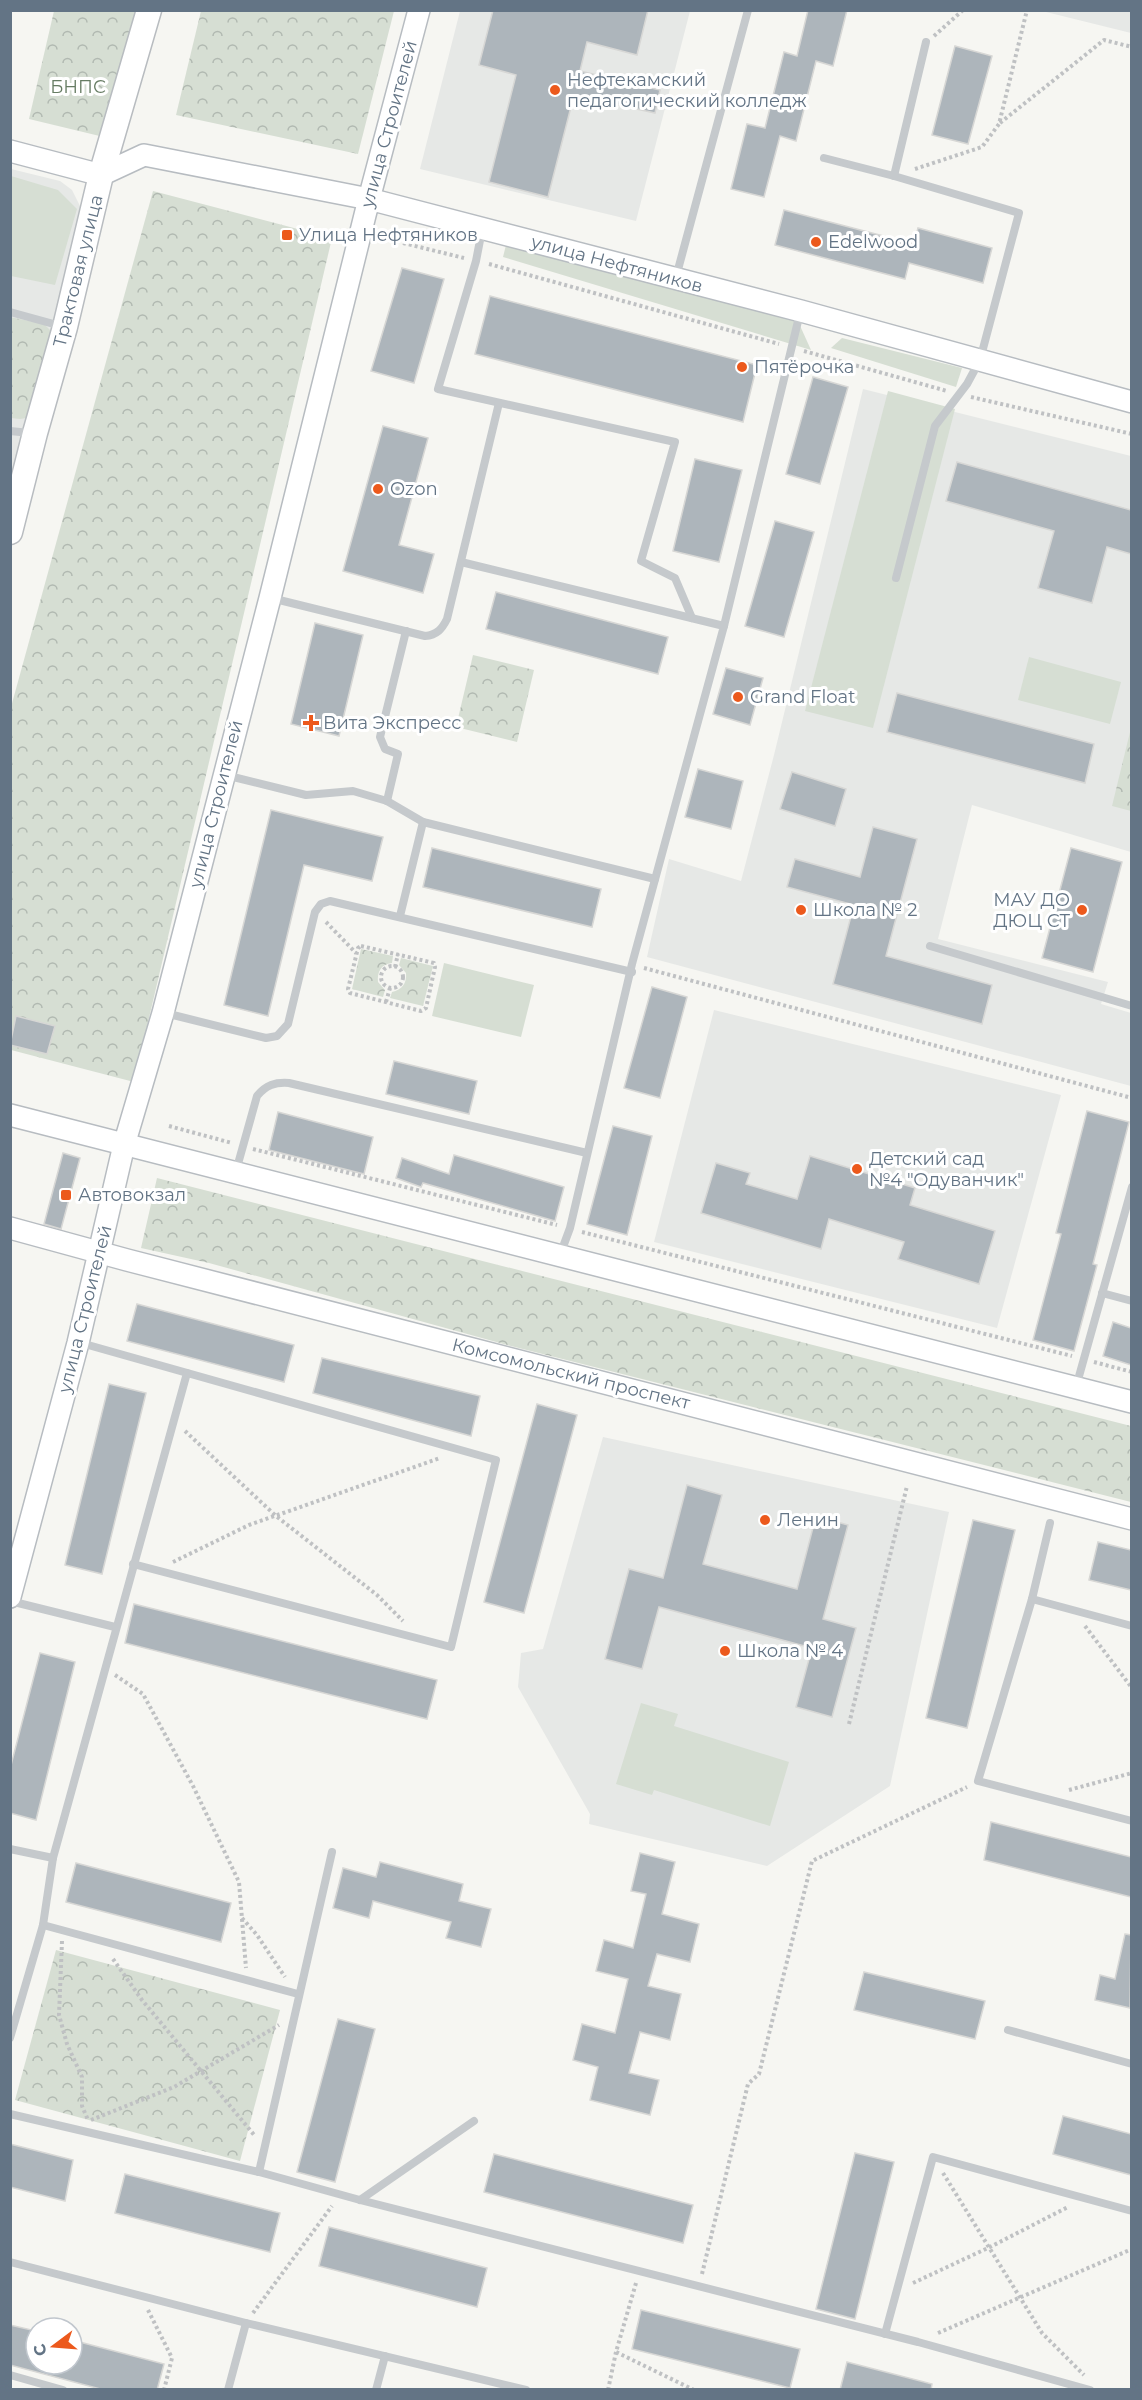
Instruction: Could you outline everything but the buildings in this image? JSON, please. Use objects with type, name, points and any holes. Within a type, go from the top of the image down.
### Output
[{"type":"main road","name":"Трактовая улица","points":[[10,532],[65,327],[101,175],[149,10]]},
{"type":"main road","name":"улица Строителей","points":[[10,1599],[78,1343],[124,1145],[163,1013],[419,10]]},
{"type":"main road","points":[[10,151],[101,175]]},
{"type":"main road","name":"улица Нефтяников","points":[[101,175],[144,155],[369,199],[801,311],[1131,402]]},
{"type":"main road","points":[[10,1115],[1131,1402]]},
{"type":"main road","name":"Комсомольский проспект","points":[[10,1228],[99,1253],[1131,1519]]},
{"type":"lane","points":[[675,279],[748,10]]},
{"type":"lane","points":[[894,176],[926,42]]},
{"type":"lane","points":[[824,158],[1019,213],[980,360],[959,394],[935,426],[896,578]]},
{"type":"lane","points":[[483,229],[476,261],[438,389],[675,442],[641,561],[675,578],[692,618]]},
{"type":"lane","points":[[559,1257],[570,1228],[632,968],[724,626],[801,311]]},
{"type":"lane","points":[[10,312],[65,327]]},
{"type":"lane","points":[[270,598],[425,636],[436,633],[442,628],[447,619],[498,403]]},
{"type":"lane","points":[[10,431],[35,433]]},
{"type":"lane","points":[[461,562],[724,626]]},
{"type":"lane","points":[[387,801],[398,754],[385,749],[380,737],[406,631]]},
{"type":"lane","points":[[224,775],[306,795],[347,791],[387,801],[423,822],[655,879]]},
{"type":"lane","points":[[400,916],[423,822]]},
{"type":"lane","points":[[163,1013],[267,1038],[278,1036],[288,1024],[315,911],[324,903],[334,901],[632,968]]},
{"type":"lane","points":[[930,946],[1131,1006]]},
{"type":"lane","points":[[236,1172],[256,1096],[262,1089],[278,1082],[587,1153]]},
{"type":"lane","points":[[1076,1387],[1131,1187]]},
{"type":"lane","points":[[1102,1293],[1131,1301]]},
{"type":"lane","points":[[78,1343],[496,1460],[451,1647],[133,1564]]},
{"type":"lane","points":[[10,2038],[43,1925],[53,1858],[187,1373]]},
{"type":"lane","points":[[1050,1523],[1032,1599],[978,1781],[1131,1821]]},
{"type":"lane","points":[[10,1599],[115,1628]]},
{"type":"lane","points":[[1032,1599],[1131,1626]]},
{"type":"lane","points":[[10,1849],[53,1858]]},
{"type":"lane","points":[[259,2172],[332,1852]]},
{"type":"lane","points":[[43,1925],[298,1994]]},
{"type":"lane","points":[[1008,2030],[1131,2064]]},
{"type":"lane","points":[[10,2114],[259,2172],[340,2195],[918,2342],[1090,2390]]},
{"type":"lane","points":[[360,2200],[474,2121]]},
{"type":"lane","points":[[885,2334],[933,2157],[1131,2211]]},
{"type":"lane","points":[[10,2262],[246,2323],[526,2390]]},
{"type":"lane","points":[[228,2390],[246,2323]]},
{"type":"lane","points":[[376,2390],[385,2356]]},
{"type":"lane","points":[[10,2375],[63,2390]]},
{"type":"path","points":[[926,42],[963,10]]},
{"type":"path","points":[[999,124],[1027,10]]},
{"type":"path","points":[[894,176],[982,147],[999,124],[1104,40],[1131,46]]},
{"type":"path","points":[[403,243],[959,394],[1131,434]]},
{"type":"path","points":[[315,911],[357,953]]},
{"type":"path","points":[[359,947],[398,954],[435,964],[426,1008],[421,1011],[351,994],[348,991],[359,947]]},
{"type":"path","points":[[395,967],[398,954]]},
{"type":"path","points":[[395,967],[401,971],[403,978],[397,987],[390,988],[384,985],[381,976],[386,968],[395,967]]},
{"type":"path","points":[[632,968],[754,995],[1131,1098]]},
{"type":"path","points":[[387,1002],[390,988]]},
{"type":"path","points":[[169,1126],[1131,1372]]},
{"type":"path","points":[[174,1421],[196,1439],[276,1516],[377,1594],[420,1638]]},
{"type":"path","points":[[156,1570],[249,1525],[423,1466],[460,1450]]},
{"type":"path","points":[[849,1724],[907,1486]]},
{"type":"path","points":[[1073,1610],[1131,1688]]},
{"type":"path","points":[[104,1668],[143,1694],[193,1786],[239,1882],[248,1981]]},
{"type":"path","points":[[1042,1797],[1131,1773]]},
{"type":"path","points":[[699,2286],[748,2084],[759,2074],[812,1861],[978,1781]]},
{"type":"path","points":[[242,1918],[257,1935],[298,1994]]},
{"type":"path","points":[[56,1929],[62,1942],[59,2015],[67,2044],[82,2077],[82,2106],[88,2121]]},
{"type":"path","points":[[100,1941],[142,2000],[265,2148]]},
{"type":"path","points":[[71,2128],[174,2087],[294,2016]]},
{"type":"path","points":[[933,2157],[1042,2333],[1086,2376]]},
{"type":"path","points":[[246,2323],[340,2195]]},
{"type":"path","points":[[896,2291],[990,2247],[1085,2198]]},
{"type":"path","points":[[918,2342],[1131,2249]]},
{"type":"path","points":[[608,2390],[639,2270]]},
{"type":"path","points":[[141,2296],[172,2358],[164,2390]]},
{"type":"path","points":[[616,2352],[694,2390]]},
{"type":"shaded area","name":"Нефтекамский педагогический колледж","points":[[460,11],[690,11],[636,221],[420,169]]},
{"type":"shaded area","points":[[1042,11],[1131,11],[1131,33]]},
{"type":"shaded area","points":[[11,169],[60,181],[72,190],[85,216],[11,492]]},
{"type":"shaded area","points":[[863,389],[1131,456],[1131,852],[972,805],[938,939],[1108,982],[1101,1004],[1131,1013],[1131,1086],[647,957],[669,859],[741,881]]},
{"type":"shaded area","name":"Детский сад №4 \"Одуванчик\"","points":[[714,1010],[1061,1095],[997,1328],[654,1242]]},
{"type":"shaded area","name":"Школа № 4","points":[[603,1437],[949,1512],[890,1786],[767,1866],[589,1824],[590,1814],[518,1687],[521,1653],[543,1649]]},
{"type":"green space","name":"БНПС","points":[[54,11],[138,11],[108,138],[29,119]]},
{"type":"green space","points":[[201,11],[394,11],[358,154],[176,115]]},
{"type":"green space","points":[[11,176],[58,190],[77,209],[55,285],[11,276]]},
{"type":"green space","points":[[153,191],[332,238],[134,1082],[11,1050],[11,707]]},
{"type":"green space","points":[[507,241],[797,319],[811,350],[503,257]]},
{"type":"green space","points":[[10,317],[44,324],[65,345],[47,415],[11,418]]},
{"type":"green space","points":[[842,338],[962,368],[956,387],[831,348]]},
{"type":"green space","points":[[888,391],[955,409],[873,728],[805,711]]},
{"type":"green space","points":[[473,655],[534,670],[517,742],[456,727]]},
{"type":"green space","points":[[1029,657],[1121,682],[1110,724],[1018,700]]},
{"type":"green space","points":[[1131,728],[1131,811],[1112,806]]},
{"type":"green space","points":[[361,949],[393,956],[392,963],[382,967],[378,975],[378,982],[385,990],[383,997],[352,989]]},
{"type":"green space","points":[[401,958],[433,966],[423,1006],[390,998],[392,992],[401,988],[406,980],[406,973],[399,965]]},
{"type":"green space","points":[[444,963],[534,985],[521,1037],[432,1016]]},
{"type":"green space","points":[[157,1178],[1131,1426],[1131,1502],[511,1346],[209,1263],[141,1248]]},
{"type":"green space","points":[[641,1703],[678,1714],[674,1726],[789,1762],[770,1826],[654,1790],[652,1795],[616,1784]]},
{"type":"green space","points":[[56,1950],[280,2010],[240,2161],[15,2100]]},
{"type":"place","name":"Нефтекамский педагогический колледж","points":[[555,90]]},
{"type":"place","name":"Улица Нефтяников","points":[[287,235]]},
{"type":"place","name":"Edelwood","points":[[816,242]]},
{"type":"place","name":"Пятёрочка","points":[[742,367]]},
{"type":"place","name":"Ozon","points":[[378,489]]},
{"type":"place","name":"Grand Float","points":[[738,697]]},
{"type":"place","name":"Вита Экспресс","points":[[311,723]]},
{"type":"place","name":"Школа № 2","points":[[801,910]]},
{"type":"place","name":"МАУ ДО ДЮЦ СТ","points":[[1082,910]]},
{"type":"place","name":"Детский сад №4 \"Одуванчик\"","points":[[857,1169]]},
{"type":"place","name":"Автовокзал","points":[[66,1195]]},
{"type":"place","name":"Ленин","points":[[765,1520]]},
{"type":"place","name":"Школа № 4","points":[[725,1651]]}]
